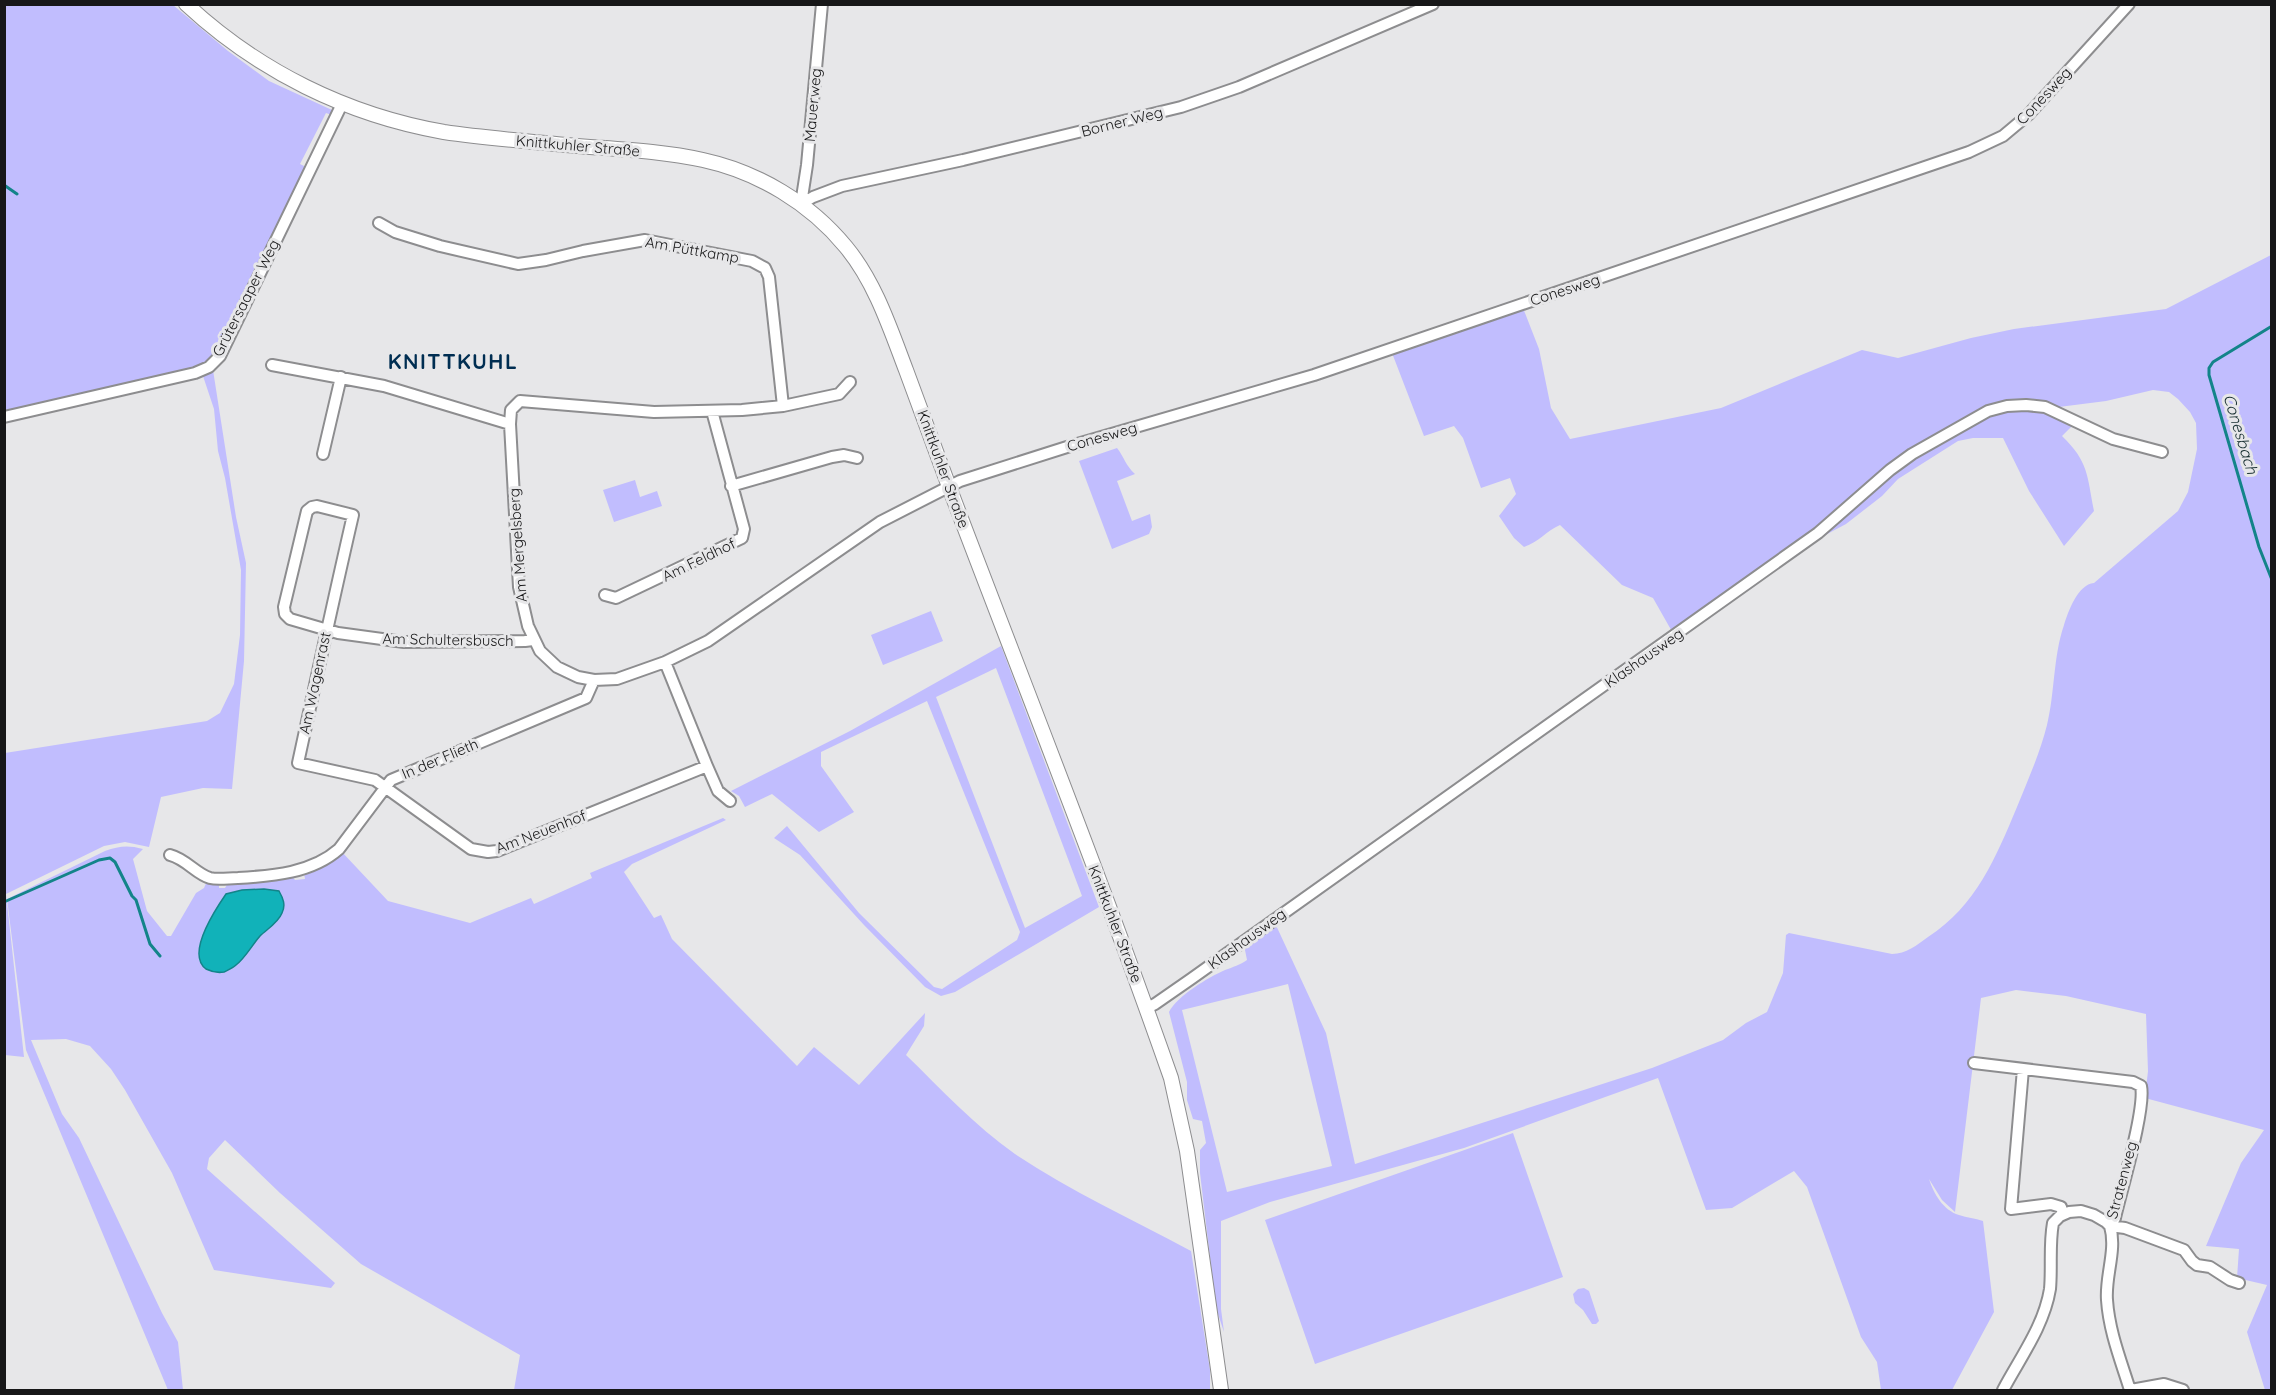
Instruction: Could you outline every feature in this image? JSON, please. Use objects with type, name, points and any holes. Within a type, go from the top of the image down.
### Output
[{"type":"street","name":"Knittkuhler Straße","points":[[186,4],[214,30],[254,58],[311,90],[342,104],[398,122],[449,132],[660,153],[706,161],[747,174],[782,191],[822,221],[847,248],[882,306],[1014,652],[1171,1078],[1183,1129],[1221,1390]]},
{"type":"street","name":"Mauerweg","points":[[801,204],[807,165],[822,4]]},
{"type":"street","name":"Borner Weg","points":[[801,204],[842,186],[1113,125],[1209,99],[1433,4]]},
{"type":"street","name":"Conesweg","points":[[949,486],[1067,447],[1314,375],[1969,152],[2003,136],[2028,115],[2129,4]]},
{"type":"street","name":"Grütersaaper Weg","points":[[4,417],[195,373],[209,367],[220,356],[342,104]]},
{"type":"street","name":"Am Püttkamp","points":[[379,223],[395,232],[440,246],[518,264],[645,240],[757,263],[765,268],[770,277],[783,406]]},
{"type":"street","points":[[273,365],[341,377],[431,398],[510,424],[511,410],[520,401],[636,411],[712,411],[783,406],[839,394],[850,382]]},
{"type":"street","points":[[323,454],[341,377]]},
{"type":"street","name":"Klashausweg","points":[[1147,1008],[1818,533],[1890,470],[1912,454],[1988,411],[2007,406],[2045,407],[2113,439],[2162,452]]},
{"type":"street","name":"Am Feldhof","points":[[605,595],[616,598],[742,538],[744,530],[712,411]]},
{"type":"street","name":"Am Mergelsberg","points":[[510,424],[519,587],[524,614],[533,640],[546,658],[557,667],[578,677],[594,680],[617,679],[665,662],[708,640],[880,522],[949,486]]},
{"type":"street","points":[[731,486],[832,456],[844,455],[857,458]]},
{"type":"street","name":"Am Schultersbusch","points":[[353,514],[317,506],[307,511],[284,608],[285,614],[290,619],[338,633],[404,642],[533,640]]},
{"type":"street","name":"Am Wagenrast","points":[[353,514],[298,763],[375,780],[384,787]]},
{"type":"street","points":[[665,662],[718,791],[730,801]]},
{"type":"street","name":"In der Flieth","points":[[170,855],[205,876],[215,879],[250,877],[304,869],[329,858],[339,849],[391,780],[586,698],[594,680]]},
{"type":"street","name":"Am Neuenhof","points":[[384,787],[471,849],[488,852],[506,848],[707,766]]},
{"type":"street","name":"Stratenweg","points":[[1974,1063],[2133,1082],[2141,1086],[2139,1115],[2115,1218],[2110,1226],[2113,1240],[2106,1290],[2108,1313],[2130,1390]]},
{"type":"street","points":[[2023,1069],[2011,1209],[2051,1204],[2061,1207],[2063,1214]]},
{"type":"street","points":[[2002,1390],[2033,1338],[2043,1313],[2050,1289],[2053,1223],[2063,1214],[2081,1211],[2102,1218],[2110,1226],[2124,1228],[2184,1250],[2192,1261],[2210,1267],[2238,1283]]},
{"type":"street","points":[[2130,1390],[2164,1384],[2183,1390]]},
{"type":"shaded area","points":[[4,5],[173,5],[228,51],[269,81],[332,110],[332,115],[326,113],[300,164],[306,167],[215,351],[208,360],[197,367],[5,415]]},
{"type":"shaded area","points":[[2271,255],[2271,1390],[2265,1390],[2247,1332],[2267,1285],[2237,1278],[2239,1249],[2206,1246],[2241,1163],[2264,1130],[2145,1098],[2148,1071],[2146,1014],[2066,996],[2016,990],[1981,998],[1955,1212],[1942,1200],[1929,1179],[1936,1196],[1953,1213],[1983,1221],[1994,1312],[1952,1390],[1881,1390],[1877,1362],[1861,1337],[1807,1187],[1794,1171],[1732,1208],[1706,1210],[1658,1078],[1464,1148],[1270,1202],[1221,1221],[1221,1309],[1224,1332],[1216,1308],[1200,1173],[1200,1150],[1206,1143],[1202,1121],[1193,1119],[1187,1100],[1187,1082],[1169,1012],[1179,1000],[1211,977],[1247,960],[1244,945],[1274,921],[1326,1033],[1355,1164],[1652,1068],[1723,1040],[1746,1023],[1767,1012],[1783,973],[1786,935],[1789,933],[1892,954],[1911,948],[1945,925],[1959,911],[1983,879],[2001,844],[2044,735],[2050,713],[2060,637],[2074,600],[2083,588],[2094,583],[2178,511],[2188,492],[2197,449],[2196,423],[2190,412],[2169,392],[2153,390],[2106,401],[2051,408],[2007,405],[1912,453],[1817,532],[1674,635],[1653,598],[1622,585],[1560,525],[1524,547],[1514,538],[1499,516],[1516,494],[1510,478],[1481,488],[1463,438],[1454,426],[1424,436],[1392,353],[1523,308],[1539,349],[1551,408],[1570,439],[1721,408],[1862,350],[1898,358],[2014,329],[2166,309]],"holes":[[[1288,984],[1332,1166],[1227,1192],[1182,1010]]]},
{"type":"shaded area","points":[[213,370],[236,517],[246,563],[244,661],[232,789],[203,788],[161,797],[149,847],[125,842],[104,846],[6,894],[24,1057],[5,1055],[5,753],[207,721],[220,713],[234,684],[240,635],[241,570],[218,451],[214,409],[202,373]]},
{"type":"shaded area","points":[[2045,408],[2073,425],[2062,436],[2071,445],[2086,470],[2094,511],[2064,546],[2029,491],[2003,438],[1973,438],[1958,441],[1898,479],[1882,496],[1846,524],[1814,541],[1891,470],[1990,412]]},
{"type":"shaded area","points":[[1117,448],[1135,474],[1117,481],[1132,521],[1150,514],[1152,527],[1149,534],[1112,549],[1079,461]]},
{"type":"shaded area","points":[[635,480],[640,497],[657,491],[662,506],[614,522],[603,490]]},
{"type":"shaded area","points":[[931,611],[943,641],[883,665],[871,635]]},
{"type":"shaded area","points":[[1001,646],[1099,907],[955,992],[941,996],[925,987],[800,855],[774,838],[787,826],[859,913],[934,987],[942,989],[1017,940],[1020,932],[927,701],[821,752],[821,766],[854,812],[819,832],[772,794],[745,807],[739,796],[731,791],[850,731]],"holes":[[[996,668],[1082,896],[1025,928],[936,697]]]},
{"type":"shaded area","points":[[723,818],[726,820],[632,864],[624,872],[654,918],[661,915],[672,939],[797,1066],[814,1047],[859,1085],[925,1013],[924,1026],[906,1055],[972,1119],[1015,1154],[1079,1193],[1191,1251],[1210,1370],[1210,1390],[514,1390],[520,1355],[361,1264],[280,1193],[225,1140],[209,1158],[207,1169],[335,1283],[331,1288],[214,1270],[172,1173],[111,1069],[90,1046],[66,1039],[31,1040],[62,1114],[79,1138],[178,1342],[183,1390],[168,1390],[26,1050],[7,899],[105,851],[124,847],[143,849],[133,859],[147,911],[167,936],[171,936],[196,893],[204,888],[207,881],[219,885],[219,888],[225,888],[228,883],[291,875],[295,880],[305,879],[304,873],[341,851],[388,901],[470,923],[531,898],[534,904],[592,878],[590,873]]},
{"type":"shaded area","points":[[1513,1133],[1563,1277],[1315,1364],[1265,1220]]},
{"type":"shaded area","points":[[1584,1288],[1589,1291],[1599,1321],[1596,1324],[1592,1324],[1583,1310],[1575,1303],[1573,1294],[1578,1289]]},
{"type":"water","points":[[242,890],[279,891],[282,896],[284,907],[278,920],[260,936],[233,967],[224,972],[213,972],[206,969],[199,953],[201,943],[215,910],[226,894]]},
{"type":"waterway","points":[[4,185],[17,194]]},
{"type":"waterway","name":"Conesbach","points":[[2272,326],[2213,362],[2209,368],[2209,375],[2259,547],[2272,580]]},
{"type":"waterway","points":[[4,902],[99,860],[110,858],[115,862],[136,900],[150,944],[160,956]]},
{"type":"district","name":"KNITTKUHL","points":[[453,362]]}]
